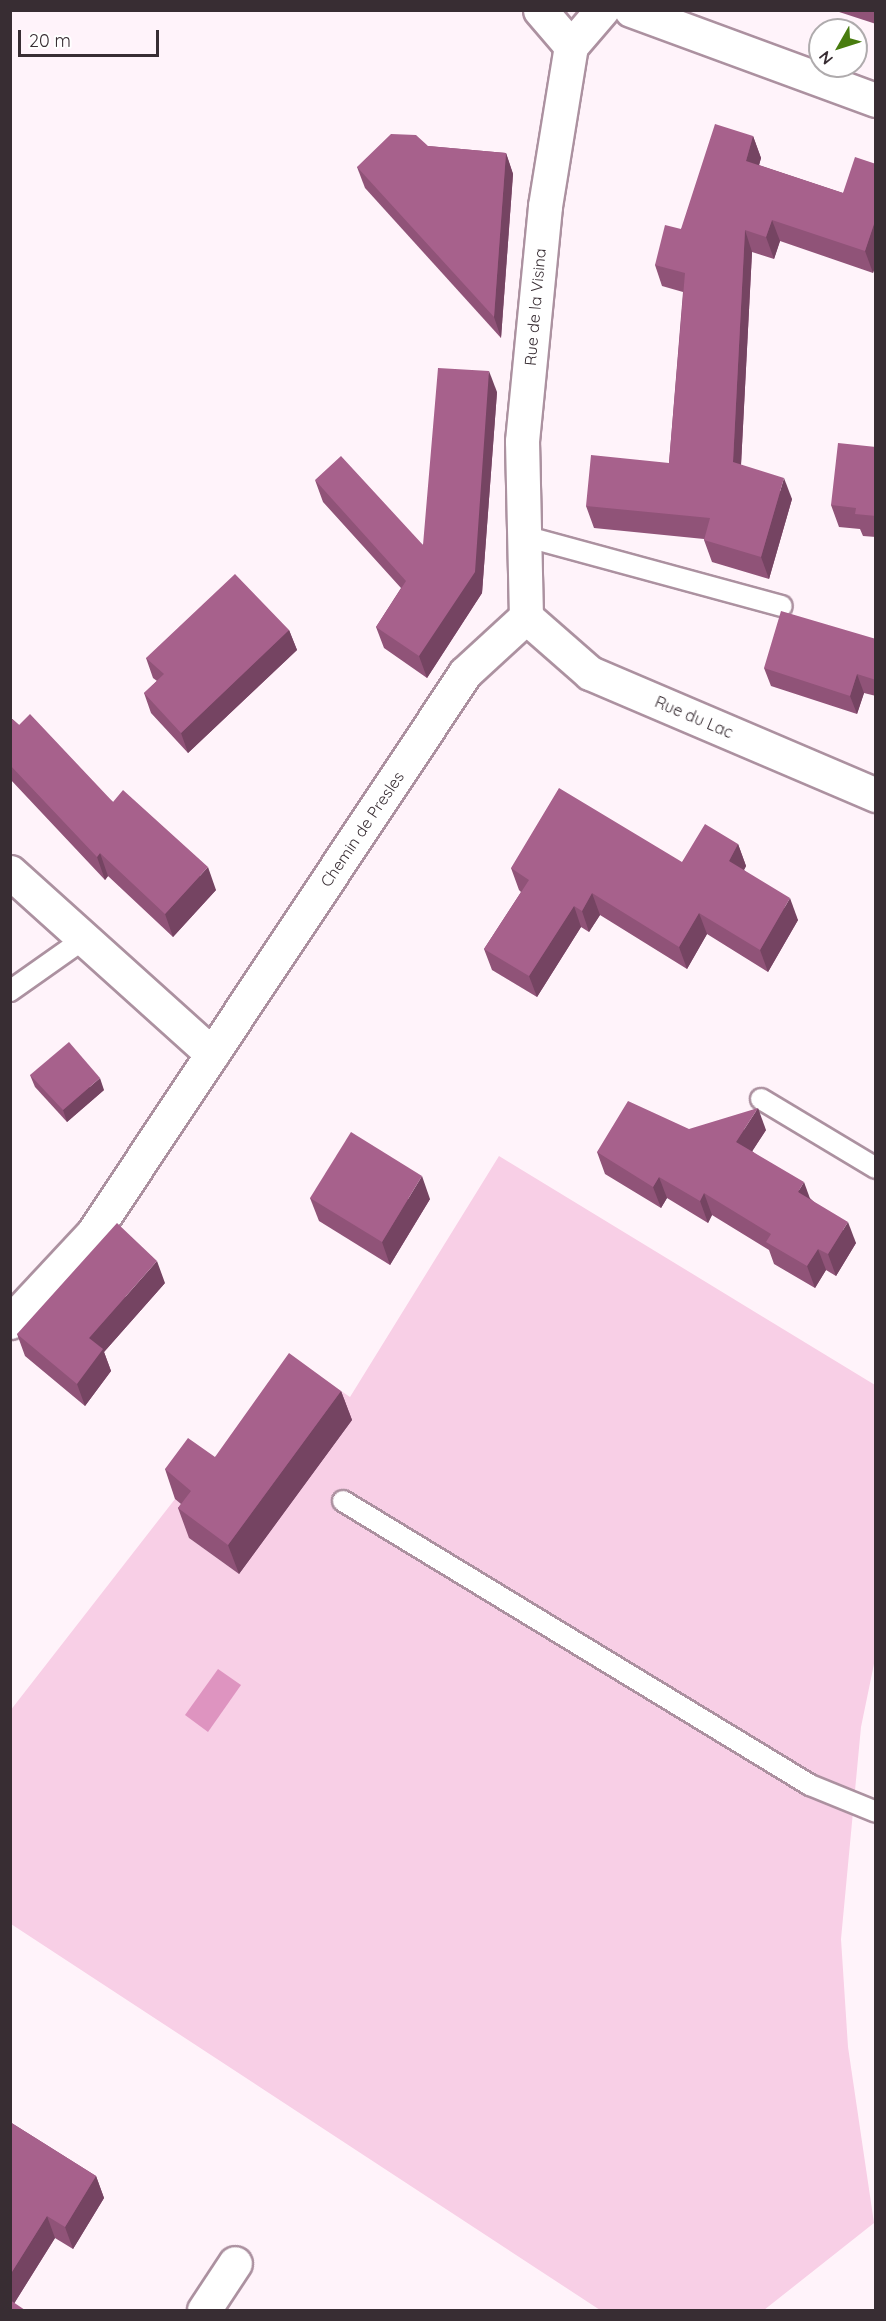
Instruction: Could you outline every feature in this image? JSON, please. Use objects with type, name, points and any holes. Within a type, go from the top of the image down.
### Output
[{"type":"street","points":[[540,10],[571,46],[602,10]]},
{"type":"street","points":[[631,10],[876,100]]},
{"type":"street","name":"Rue de la Visina","points":[[526,617],[522,441],[540,253],[571,46]]},
{"type":"street","name":"Rue du Lac","points":[[526,617],[590,673],[876,795]]},
{"type":"street","name":"Chemin de Presles","points":[[10,1323],[93,1233],[465,673],[526,617]]},
{"type":"street","points":[[10,872],[212,1054]]},
{"type":"street","points":[[204,2310],[235,2263]]},
{"type":"lane","points":[[524,536],[589,549],[782,606]]},
{"type":"lane","points":[[10,991],[84,938]]},
{"type":"lane","points":[[761,1099],[876,1168]]},
{"type":"lane","points":[[343,1501],[810,1785],[876,1812]]},
{"type":"shaded area","points":[[499,1156],[875,1385],[875,1659],[861,1727],[841,1939],[848,2047],[874,2223],[764,2310],[600,2310],[11,1924],[10,1711],[175,1499],[201,1521],[189,1538],[239,1574],[352,1420],[309,1369],[350,1397]]},
{"type":"shaded area","points":[[218,1669],[241,1685],[208,1732],[185,1715]]},
{"type":"building","points":[[715,124],[753,136],[746,161],[843,193],[855,157],[876,164],[876,218],[865,251],[772,220],[766,237],[745,230],[733,462],[784,478],[761,557],[704,540],[710,518],[586,506],[591,455],[669,463],[685,273],[655,265],[665,225],[681,229]]},
{"type":"building","points":[[391,134],[416,135],[428,146],[506,153],[494,317],[357,167]]},
{"type":"building","points":[[438,368],[489,371],[475,572],[419,656],[376,627],[406,581],[315,480],[341,456],[423,545]]},
{"type":"building","points":[[838,443],[876,447],[876,516],[855,514],[856,508],[831,505]]},
{"type":"building","points":[[235,574],[289,630],[181,733],[144,693],[164,674],[146,658]]},
{"type":"building","points":[[781,611],[876,639],[876,680],[857,674],[850,696],[764,668]]},
{"type":"building","points":[[30,714],[113,802],[123,790],[208,867],[165,914],[100,853],[97,857],[10,765],[10,717],[19,725]]},
{"type":"building","points":[[559,788],[682,862],[705,824],[738,844],[729,861],[790,898],[760,950],[699,913],[679,947],[592,893],[582,911],[574,906],[529,976],[484,949],[529,880],[511,868]]},
{"type":"building","points":[[69,1042],[100,1078],[63,1110],[30,1075]]},
{"type":"building","points":[[628,1101],[689,1129],[758,1108],[736,1142],[804,1182],[798,1192],[848,1222],[828,1254],[818,1249],[807,1266],[766,1242],[771,1234],[704,1193],[700,1201],[659,1177],[653,1187],[597,1152]]},
{"type":"building","points":[[351,1132],[422,1176],[382,1242],[310,1198]]},
{"type":"building","points":[[117,1223],[157,1261],[89,1338],[103,1349],[77,1384],[17,1334]]},
{"type":"building","points":[[289,1353],[341,1391],[228,1545],[178,1508],[191,1491],[165,1469],[188,1438],[215,1457]]},
{"type":"building","points":[[10,2122],[96,2176],[65,2227],[47,2216],[10,2275]]},
{"type":"building","points":[[10,2300],[25,2310],[10,2310]]}]
